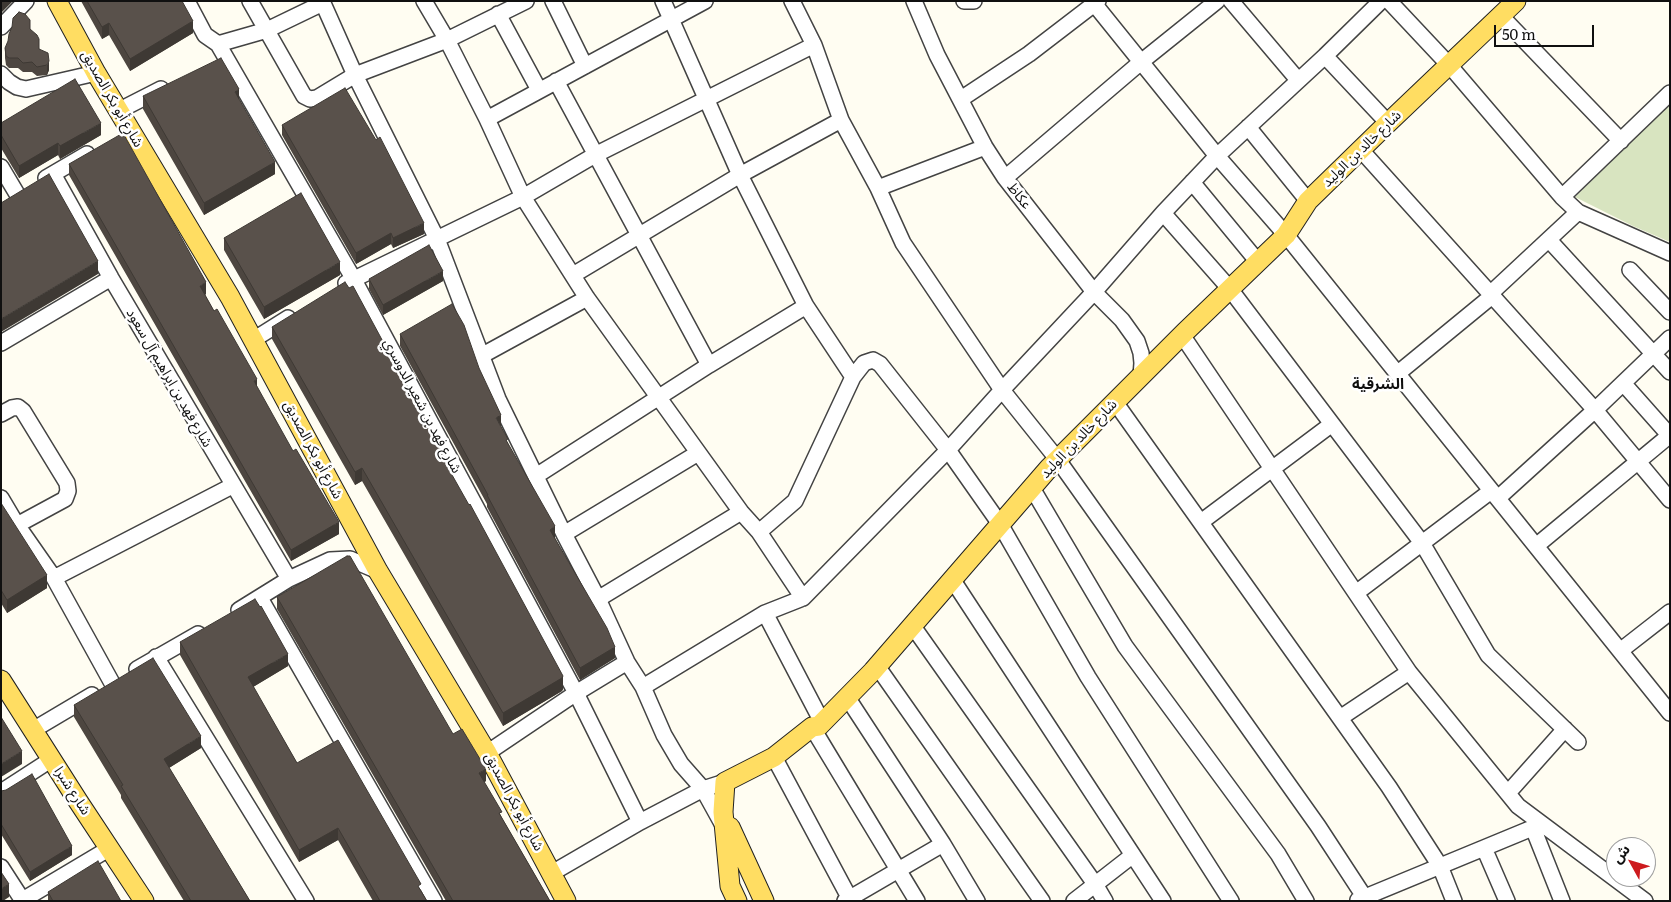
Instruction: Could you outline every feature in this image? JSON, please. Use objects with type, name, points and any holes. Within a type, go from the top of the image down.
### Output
[{"type":"main road","name":"شارع أبو بكر الصديق","points":[[57,1],[118,111],[125,132],[253,340],[378,570],[487,752],[566,901]]},
{"type":"main road","name":"شارع خالد بن الوليد","points":[[725,782],[774,757],[817,725],[847,697],[1058,460],[1182,335],[1286,235],[1308,201],[1516,1]]},
{"type":"main road","name":"شارع شبرا","points":[[1,680],[144,901]]},
{"type":"main road","points":[[725,782],[723,820],[730,886],[737,901]]},
{"type":"main road","points":[[723,820],[764,901]]},
{"type":"main road","points":[[552,873],[576,901]]},
{"type":"street","points":[[1,27],[26,1]]},
{"type":"street","name":"شارع فهد بن شعير الدوسري","points":[[187,1],[205,35],[222,51],[353,278],[576,693],[640,822]]},
{"type":"street","points":[[250,1],[304,96],[310,99],[317,98],[355,75],[447,40],[526,1]]},
{"type":"street","points":[[424,1],[447,40],[523,197],[572,275],[698,453],[741,512],[759,532],[803,598]]},
{"type":"street","points":[[553,1],[585,66]]},
{"type":"street","points":[[663,1],[740,175],[806,306],[853,377]]},
{"type":"street","points":[[486,119],[705,1]]},
{"type":"street","points":[[792,1],[814,45],[841,120],[878,188],[904,243],[1002,390],[1058,460],[1318,826],[1363,900],[1538,826]]},
{"type":"street","name":"عكاظ","points":[[914,1],[937,55],[961,99],[984,148],[1005,178],[1094,292],[1122,320],[1137,341],[1141,353],[1141,376]]},
{"type":"street","points":[[964,1],[974,1]]},
{"type":"street","points":[[1005,178],[1141,62],[1217,1]]},
{"type":"street","points":[[1231,1],[1298,80]]},
{"type":"street","points":[[643,687],[765,613],[803,598],[948,450],[1094,292],[1162,213],[1217,156],[1325,56],[1381,1]]},
{"type":"street","points":[[1390,1],[1450,66],[1562,197],[1578,212],[1670,254]]},
{"type":"street","points":[[209,66],[222,51],[322,2],[355,75],[437,240],[498,399],[564,534],[598,599],[627,662],[643,687],[664,735],[681,764],[703,789],[723,820]]},
{"type":"street","points":[[961,99],[1029,54],[1095,2],[1217,156],[1286,235],[1670,713]]},
{"type":"street","points":[[498,14],[539,90]]},
{"type":"street","points":[[1501,16],[1621,141]]},
{"type":"street","points":[[337,289],[353,278],[437,240],[523,197],[595,155],[814,45]]},
{"type":"street","points":[[1325,56],[1388,123]]},
{"type":"street","points":[[2,76],[17,87],[26,89],[96,73]]},
{"type":"street","points":[[556,81],[709,365]]},
{"type":"street","points":[[118,111],[176,82]]},
{"type":"street","points":[[1562,197],[1670,93]]},
{"type":"street","points":[[572,275],[740,175],[841,120]]},
{"type":"street","points":[[1248,127],[1308,201]]},
{"type":"street","points":[[878,188],[984,148]]},
{"type":"street","points":[[1,204],[95,149]]},
{"type":"street","points":[[1361,150],[1595,410],[1670,500]]},
{"type":"street","points":[[1,167],[17,194]]},
{"type":"street","name":"شارع فهد بن ابراهيم آل سعود","points":[[53,174],[232,486],[289,579]]},
{"type":"street","points":[[1192,182],[1258,262]]},
{"type":"street","points":[[1397,374],[1491,295],[1578,212]]},
{"type":"street","points":[[1162,213],[1230,289],[1422,543],[1488,655],[1578,742]]},
{"type":"street","points":[[1549,240],[1670,372]]},
{"type":"street","points":[[1630,270],[1670,312]]},
{"type":"street","points":[[1,344],[111,278]]},
{"type":"street","points":[[481,356],[587,298]]},
{"type":"street","points":[[536,476],[709,365],[806,306]]},
{"type":"street","points":[[253,340],[303,309]]},
{"type":"street","points":[[1182,335],[1409,672],[1518,806],[1538,826],[1645,901]]},
{"type":"street","points":[[1356,593],[1422,543],[1494,495],[1595,410],[1670,338]]},
{"type":"street","points":[[759,532],[795,501],[853,377],[864,363],[873,360],[880,364],[948,450],[1000,524],[1088,677],[1232,901]]},
{"type":"street","points":[[1536,546],[1670,435],[1623,383]]},
{"type":"street","points":[[1115,402],[1389,786],[1440,866],[1454,901]]},
{"type":"street","points":[[1,414],[18,407],[22,411],[67,483],[68,491],[64,499],[17,525]]},
{"type":"street","points":[[1201,522],[1332,424]]},
{"type":"street","points":[[564,534],[698,453]]},
{"type":"street","points":[[54,578],[232,486]]},
{"type":"street","points":[[1032,488],[1125,646],[1278,854],[1306,901]]},
{"type":"street","points":[[1,498],[17,525],[54,578],[112,683]]},
{"type":"street","points":[[598,599],[741,512]]},
{"type":"street","points":[[226,618],[289,579],[330,560],[350,559],[378,570]]},
{"type":"street","points":[[952,579],[1163,901]]},
{"type":"street","points":[[260,598],[434,901]]},
{"type":"street","points":[[1620,651],[1670,612]]},
{"type":"street","points":[[765,613],[817,725],[917,901]]},
{"type":"street","points":[[912,625],[1095,884],[1105,901]]},
{"type":"street","points":[[32,730],[208,628]]},
{"type":"street","points":[[156,657],[306,901]]},
{"type":"street","points":[[487,752],[576,693],[627,662]]},
{"type":"street","points":[[876,666],[1042,901]]},
{"type":"street","points":[[1340,718],[1409,672]]},
{"type":"street","points":[[847,697],[943,844],[977,901]]},
{"type":"street","points":[[1508,793],[1565,729]]},
{"type":"street","points":[[774,757],[849,900],[943,844]]},
{"type":"street","points":[[1,792],[52,759]]},
{"type":"street","points":[[552,873],[640,822],[703,789],[725,782]]},
{"type":"street","points":[[1538,826],[1562,901]]},
{"type":"street","points":[[1,867],[22,901],[110,848]]},
{"type":"street","points":[[1484,848],[1507,901]]},
{"type":"street","points":[[1074,901],[1133,855]]},
{"type":"green space","points":[[1670,104],[1670,242],[1575,197]]},
{"type":"building","points":[[87,1],[182,1],[193,21],[130,59],[109,23],[102,27]]},
{"type":"building","points":[[19,12],[25,14],[30,20],[30,29],[39,39],[39,49],[48,53],[49,61],[47,65],[37,67],[32,62],[23,63],[18,58],[6,56],[5,48],[13,18]]},
{"type":"building","points":[[221,58],[239,89],[235,92],[275,162],[204,203],[143,96]]},
{"type":"building","points":[[75,79],[101,123],[60,146],[58,143],[19,166],[1,135],[1,123]]},
{"type":"building","points":[[345,88],[376,140],[380,137],[424,223],[393,238],[391,233],[356,253],[282,125]]},
{"type":"building","points":[[123,133],[206,282],[200,286],[214,311],[217,309],[257,379],[254,381],[293,451],[296,449],[339,522],[291,550],[69,164]]},
{"type":"building","points":[[49,174],[98,261],[1,319],[1,203]]},
{"type":"building","points":[[301,193],[340,262],[264,307],[224,238]]},
{"type":"building","points":[[429,245],[443,271],[383,305],[369,279]]},
{"type":"building","points":[[345,282],[349,288],[353,286],[449,464],[447,466],[470,504],[563,676],[503,713],[362,468],[355,472],[272,327]]},
{"type":"building","points":[[452,304],[464,325],[479,368],[501,415],[496,418],[508,439],[506,440],[555,526],[550,530],[607,628],[615,647],[580,668],[400,334]]},
{"type":"building","points":[[1,503],[47,575],[7,600],[1,590]]},
{"type":"building","points":[[350,556],[453,734],[462,729],[486,769],[479,773],[502,812],[499,813],[550,901],[453,901],[277,597]]},
{"type":"building","points":[[255,599],[261,606],[288,654],[248,677],[297,763],[338,740],[421,884],[418,886],[427,901],[380,901],[338,828],[299,850],[180,642]]},
{"type":"building","points":[[153,658],[201,736],[164,759],[250,901],[191,901],[74,705]]},
{"type":"building","points":[[1,717],[22,751],[1,764]]},
{"type":"building","points":[[32,774],[72,846],[30,872],[1,824],[1,791],[6,790]]},
{"type":"building","points":[[98,861],[121,901],[53,901],[48,892]]},
{"type":"building","points":[[1,872],[9,884],[1,889]]},
{"type":"district","name":"الشرقية","points":[[1378,385]]}]
